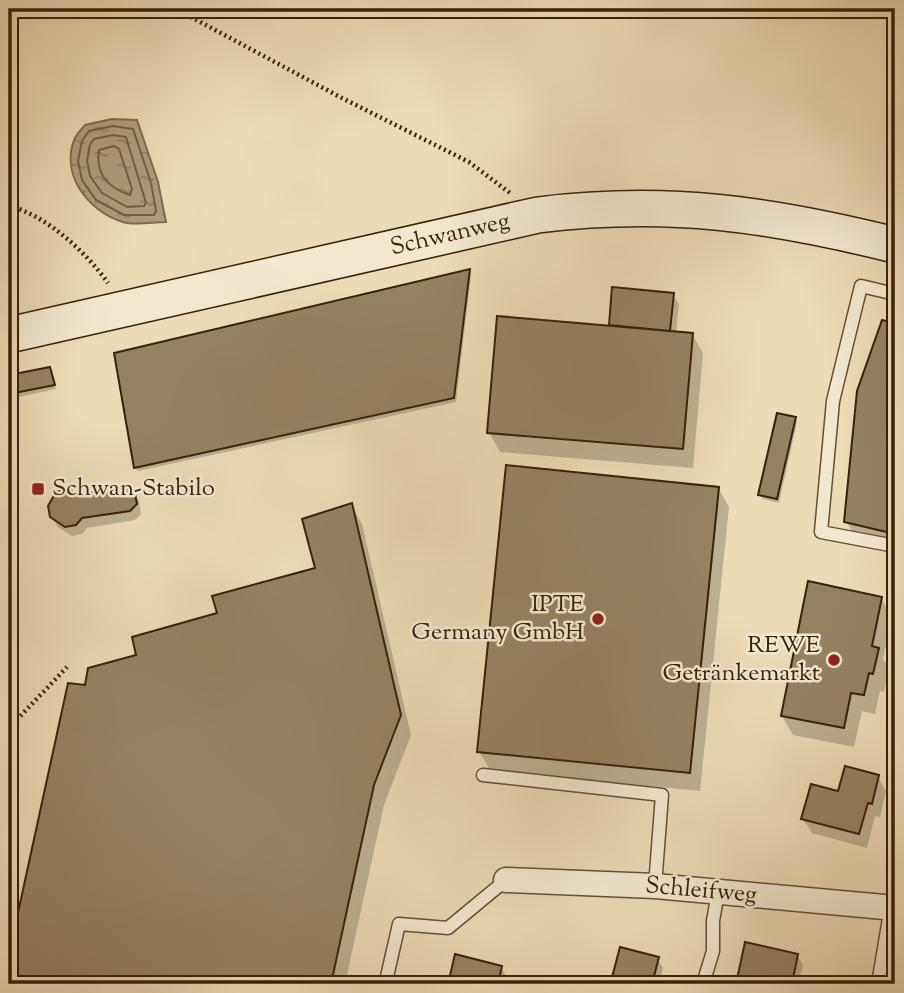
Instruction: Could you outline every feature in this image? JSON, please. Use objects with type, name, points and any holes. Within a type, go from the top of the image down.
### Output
[{"type":"main road","name":"Schwanweg","points":[[9,335],[538,215],[586,209],[698,209],[760,216],[832,229],[895,245]]},
{"type":"street","name":"Schleifweg","points":[[506,880],[655,886],[895,908]]},
{"type":"street","points":[[884,984],[895,919]]},
{"type":"lane","points":[[895,294],[861,286],[833,401],[821,531],[895,546]]},
{"type":"lane","points":[[483,775],[662,795],[655,886]]},
{"type":"lane","points":[[386,981],[399,923],[448,928],[506,880]]},
{"type":"lane","points":[[704,984],[713,950],[713,922],[718,892]]},
{"type":"path","points":[[176,9],[469,162],[538,215]]},
{"type":"path","points":[[9,206],[24,210],[93,261],[127,309]]},
{"type":"path","points":[[9,728],[67,667]]},
{"type":"water","points":[[112,119],[137,120],[158,182],[166,222],[123,222],[99,210],[80,190],[71,165],[75,138],[85,125]]},
{"type":"building","points":[[470,269],[454,398],[134,468],[114,353]]},
{"type":"building","points":[[612,287],[674,293],[670,331],[609,325]]},
{"type":"building","points":[[497,316],[693,333],[683,449],[487,433]]},
{"type":"building","points":[[882,320],[895,323],[895,534],[844,522],[857,391]]},
{"type":"building","points":[[50,367],[55,385],[9,394],[9,375]]},
{"type":"building","points":[[777,413],[796,417],[777,499],[758,495]]},
{"type":"building","name":"IPTE Germany GmbH","points":[[506,465],[719,487],[690,773],[477,752]]},
{"type":"building","points":[[126,485],[134,489],[137,504],[130,511],[82,518],[76,525],[65,527],[50,517],[48,506],[56,492],[69,489],[77,496]]},
{"type":"building","points":[[352,503],[401,715],[374,785],[331,984],[9,984],[9,954],[68,683],[85,685],[88,668],[136,655],[132,637],[217,613],[212,596],[315,568],[302,519]]},
{"type":"building","name":"REWE Getränkemarkt","points":[[808,581],[882,597],[872,646],[879,648],[873,674],[869,673],[864,695],[851,693],[844,728],[781,716]]},
{"type":"building","points":[[845,766],[879,775],[872,804],[868,803],[859,834],[801,819],[811,784],[838,791]]},
{"type":"building","points":[[745,942],[798,954],[792,984],[736,984]]},
{"type":"building","points":[[620,947],[659,957],[652,984],[615,984],[611,981]]},
{"type":"building","points":[[455,954],[502,966],[498,984],[448,984]]},
{"type":"place","name":"Schwan-Stabilo","points":[[38,489]]},
{"type":"place","name":"IPTE Germany GmbH","points":[[598,619]]},
{"type":"place","name":"REWE Getränkemarkt","points":[[834,660]]}]
